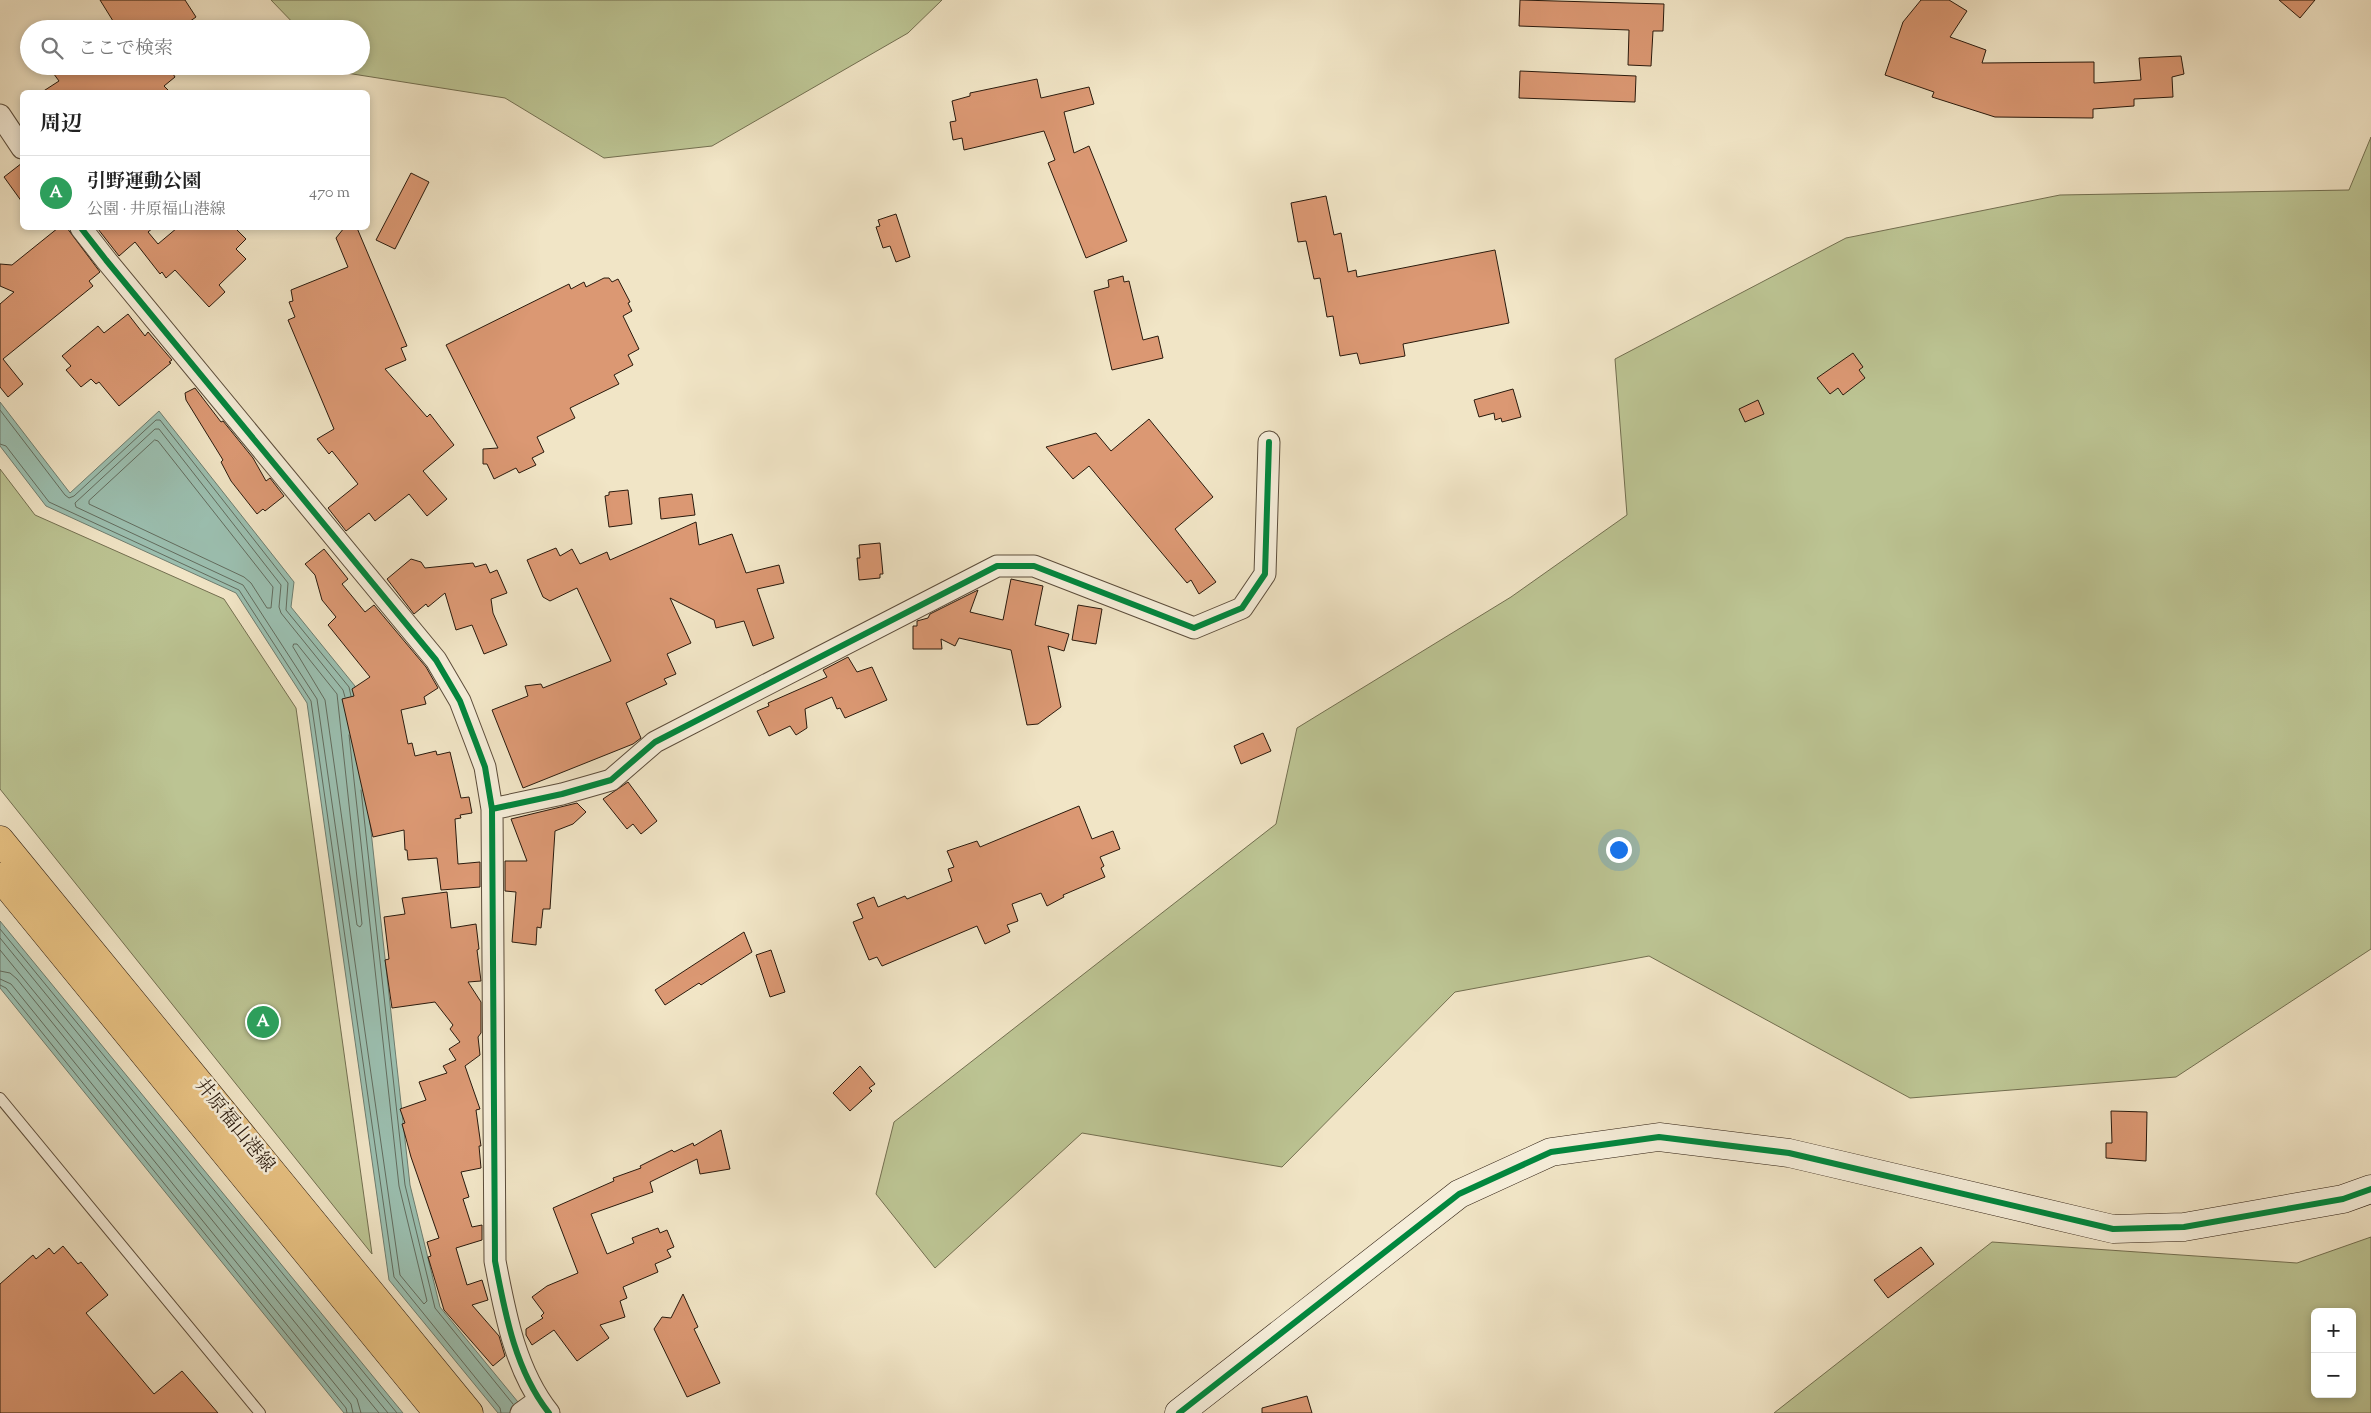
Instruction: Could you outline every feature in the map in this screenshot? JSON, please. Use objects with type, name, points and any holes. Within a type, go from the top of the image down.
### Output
[{"type":"main road","name":"井原福山港線","points":[[0,840],[469,1413]]},
{"type":"main road","name":"井原福山港線","points":[[0,877],[438,1413]]},
{"type":"street","points":[[0,116],[20,145]]},
{"type":"street","points":[[83,230],[436,660],[460,701],[485,767],[492,809],[495,1261],[509,1330],[535,1408]]},
{"type":"street","points":[[492,809],[611,780],[655,742],[997,566],[1034,566],[1194,628],[1242,608],[1265,574],[1270,442]]},
{"type":"street","points":[[1178,1413],[1460,1194],[1552,1152],[1659,1137],[1789,1153],[2113,1229],[2184,1227],[2343,1199],[2371,1189]]},
{"type":"lane","points":[[0,1098],[260,1413]]},
{"type":"green space","points":[[271,0],[942,0],[908,33],[712,146],[604,158],[505,98],[359,75],[370,75],[370,20],[290,20]]},
{"type":"green space","points":[[2371,137],[2371,949],[2176,1077],[1910,1098],[1649,956],[1455,992],[1282,1167],[1082,1133],[935,1268],[876,1194],[894,1122],[1276,824],[1297,728],[1511,597],[1627,515],[1615,359],[1846,238],[2060,195],[2349,190]]},
{"type":"green space","points":[[0,469],[35,515],[224,599],[296,708],[372,1254],[0,789]]},
{"type":"green space","points":[[2371,1237],[2371,1413],[1774,1413],[1992,1242],[2297,1263]]},
{"type":"water","points":[[0,402],[70,493],[159,411],[294,582],[291,607],[355,686],[410,1185],[440,1307],[527,1413],[498,1413],[389,1280],[307,703],[236,593],[46,506],[0,446]]},
{"type":"water","points":[[0,921],[403,1413],[344,1413],[0,988]]},
{"type":"building","points":[[100,0],[185,0],[196,17],[192,20],[112,20]]},
{"type":"building","points":[[1520,0],[1664,4],[1663,31],[1653,31],[1651,66],[1628,65],[1629,30],[1519,26]]},
{"type":"building","points":[[1921,0],[1949,0],[1967,11],[1950,37],[1986,50],[1982,63],[2094,62],[2094,83],[2141,80],[2139,58],[2181,56],[2184,74],[2172,77],[2173,97],[2134,99],[2134,106],[2093,109],[2093,118],[1995,117],[1932,97],[1934,92],[1885,75],[1903,22]]},
{"type":"building","points":[[2279,0],[2315,0],[2300,18]]},
{"type":"building","points":[[1520,71],[1636,76],[1635,102],[1519,98]]},
{"type":"building","points":[[55,75],[174,75],[175,77],[164,86],[168,90],[45,90],[59,81]]},
{"type":"building","points":[[1037,79],[1041,98],[1089,87],[1094,104],[1064,112],[1074,153],[1089,146],[1127,241],[1086,258],[1048,163],[1055,160],[1044,131],[964,150],[962,138],[953,140],[950,122],[956,121],[952,101],[970,96],[970,93]]},
{"type":"building","points":[[20,165],[20,199],[4,177]]},
{"type":"building","points":[[411,173],[429,182],[395,249],[376,240]]},
{"type":"building","points":[[1326,196],[1334,235],[1341,233],[1348,272],[1356,270],[1357,277],[1495,250],[1509,323],[1403,344],[1405,356],[1360,364],[1357,353],[1340,356],[1333,316],[1327,317],[1320,278],[1314,279],[1306,241],[1298,242],[1291,203]]},
{"type":"building","points":[[896,214],[910,257],[896,262],[890,246],[883,248],[876,227],[880,226],[878,220]]},
{"type":"building","points":[[56,230],[68,230],[100,272],[89,281],[93,286],[3,359],[23,384],[8,397],[0,387],[0,304],[14,292],[0,286],[0,264],[12,265]]},
{"type":"building","points":[[99,230],[150,230],[148,232],[158,244],[175,230],[237,230],[246,239],[236,249],[246,259],[219,285],[225,292],[209,307],[175,270],[166,278],[162,272],[160,274],[135,242],[119,256]]},
{"type":"building","points":[[342,230],[358,230],[407,346],[401,348],[406,360],[385,369],[427,417],[430,414],[454,445],[423,471],[447,499],[427,516],[409,494],[375,521],[369,513],[346,531],[328,508],[358,484],[332,451],[329,454],[317,439],[334,429],[288,320],[295,317],[289,302],[293,301],[291,290],[348,267],[336,238]]},
{"type":"building","points":[[1123,276],[1124,282],[1129,281],[1143,340],[1158,336],[1163,358],[1112,370],[1094,291],[1109,287],[1108,280]]},
{"type":"building","points":[[604,278],[609,278],[612,282],[618,279],[630,302],[628,303],[632,311],[623,316],[639,349],[628,355],[633,365],[614,375],[619,384],[570,408],[575,418],[537,437],[544,452],[532,458],[536,465],[519,473],[516,468],[494,479],[487,464],[483,464],[483,449],[498,448],[446,345],[569,284],[571,289],[584,282],[586,287]]},
{"type":"building","points":[[128,314],[145,336],[148,332],[172,360],[169,362],[171,363],[119,406],[99,382],[96,384],[91,379],[81,387],[66,370],[71,366],[62,356],[98,326],[104,333]]},
{"type":"building","points":[[1853,353],[1863,367],[1859,370],[1865,378],[1843,395],[1838,388],[1830,394],[1817,378]]},
{"type":"building","points":[[195,388],[221,422],[223,421],[253,458],[266,481],[270,478],[284,496],[265,511],[263,509],[257,514],[231,481],[221,462],[223,460],[186,400],[185,393]]},
{"type":"building","points":[[1513,389],[1521,417],[1502,422],[1501,418],[1495,420],[1494,413],[1479,417],[1474,400]]},
{"type":"building","points":[[1758,400],[1764,414],[1745,422],[1739,409]]},
{"type":"building","points":[[1149,419],[1213,497],[1175,529],[1216,582],[1199,594],[1191,580],[1187,583],[1089,466],[1073,479],[1046,447],[1096,433],[1111,451]]},
{"type":"building","points":[[628,490],[632,524],[609,527],[605,496],[609,495],[609,492]]},
{"type":"building","points":[[692,494],[695,515],[661,519],[659,498]]},
{"type":"building","points":[[696,522],[699,545],[732,534],[746,573],[779,565],[784,583],[757,589],[774,638],[753,646],[744,621],[716,628],[714,620],[670,598],[691,643],[667,654],[676,674],[664,679],[667,684],[626,703],[641,738],[633,744],[523,788],[492,710],[528,696],[525,686],[541,684],[543,688],[611,661],[577,588],[550,601],[543,597],[527,560],[556,548],[560,556],[572,549],[580,564],[607,552],[610,560]]},
{"type":"building","points":[[880,543],[883,574],[880,574],[880,578],[859,580],[857,558],[860,558],[859,545]]},
{"type":"building","points":[[324,549],[348,579],[342,584],[365,612],[374,605],[426,667],[438,688],[424,697],[426,704],[401,710],[408,744],[412,743],[415,756],[436,751],[437,755],[450,752],[461,798],[469,797],[472,813],[460,815],[461,818],[455,819],[458,864],[480,862],[480,887],[441,890],[437,858],[408,860],[407,850],[405,850],[404,830],[373,837],[342,699],[354,696],[352,689],[370,677],[328,625],[336,617],[322,600],[315,575],[305,564]]},
{"type":"building","points":[[411,559],[421,562],[425,568],[473,563],[475,567],[486,564],[490,573],[497,570],[507,593],[491,599],[493,613],[507,645],[484,654],[472,625],[456,630],[445,593],[428,607],[426,604],[414,614],[387,579]]},
{"type":"building","points":[[1011,579],[1043,586],[1035,625],[1069,634],[1064,651],[1048,646],[1061,707],[1038,724],[1027,725],[1011,650],[959,638],[955,646],[941,639],[942,649],[913,649],[913,626],[917,626],[917,621],[928,618],[930,614],[978,590],[970,612],[1003,620]]},
{"type":"building","points":[[1078,605],[1102,609],[1096,644],[1072,640]]},
{"type":"building","points":[[848,657],[857,672],[872,667],[887,700],[845,718],[840,708],[837,709],[832,697],[805,709],[807,728],[796,735],[790,726],[769,736],[757,711],[769,706],[768,703],[827,677],[823,670]]},
{"type":"building","points":[[1263,733],[1271,751],[1241,764],[1234,746]]},
{"type":"building","points":[[628,782],[657,821],[641,834],[633,824],[627,829],[603,799]]},
{"type":"building","points":[[577,803],[586,812],[573,824],[555,831],[550,909],[543,909],[541,928],[537,927],[536,945],[512,942],[516,892],[505,891],[505,861],[527,861],[511,819]]},
{"type":"building","points":[[1079,806],[1092,839],[1113,831],[1120,849],[1100,857],[1104,866],[1101,868],[1105,877],[1063,895],[1064,897],[1047,906],[1041,893],[1012,904],[1018,921],[1007,925],[1010,932],[985,944],[977,926],[882,966],[877,957],[869,960],[853,922],[863,918],[857,904],[874,897],[878,907],[905,896],[907,899],[952,881],[948,869],[954,867],[947,851],[977,841],[980,847]]},
{"type":"building","points":[[447,892],[451,928],[476,924],[479,949],[477,950],[481,981],[468,982],[481,1002],[481,1033],[478,1037],[480,1055],[465,1066],[480,1109],[476,1110],[481,1146],[479,1146],[481,1168],[461,1172],[469,1197],[463,1199],[472,1227],[482,1225],[482,1240],[456,1248],[467,1285],[482,1280],[488,1300],[472,1305],[499,1336],[505,1356],[493,1366],[444,1310],[428,1257],[431,1256],[427,1242],[439,1238],[411,1157],[402,1124],[405,1123],[400,1109],[426,1100],[419,1082],[447,1073],[443,1066],[456,1060],[449,1049],[460,1042],[450,1029],[453,1025],[435,1002],[392,1008],[385,960],[389,959],[384,917],[405,914],[402,898]]},
{"type":"building","points":[[744,932],[752,952],[701,985],[699,983],[665,1005],[655,990]]},
{"type":"building","points":[[771,950],[785,992],[770,997],[756,955]]},
{"type":"building","points":[[860,1066],[875,1084],[869,1088],[872,1091],[850,1111],[833,1093]]},
{"type":"building","points":[[2111,1111],[2147,1112],[2146,1161],[2106,1158],[2106,1143],[2112,1143]]},
{"type":"building","points":[[721,1130],[730,1169],[700,1174],[697,1159],[650,1182],[653,1192],[591,1214],[607,1254],[634,1243],[632,1238],[658,1228],[660,1233],[667,1230],[674,1247],[667,1250],[671,1257],[655,1264],[658,1272],[623,1287],[627,1298],[620,1301],[625,1317],[600,1325],[609,1338],[577,1361],[554,1330],[532,1345],[526,1335],[526,1329],[543,1318],[541,1316],[544,1313],[532,1297],[547,1286],[578,1273],[553,1208],[614,1181],[613,1178],[641,1168],[640,1166],[672,1150],[674,1152],[693,1143],[694,1146]]},
{"type":"building","points":[[63,1246],[78,1264],[81,1262],[108,1295],[86,1313],[154,1394],[182,1371],[218,1413],[0,1413],[0,1284],[33,1255],[36,1259],[49,1248],[54,1254]]},
{"type":"building","points":[[1921,1247],[1934,1264],[1888,1298],[1874,1280]]},
{"type":"building","points":[[683,1294],[698,1327],[694,1329],[720,1383],[687,1397],[654,1329],[662,1317],[671,1318]]},
{"type":"building","points":[[1307,1396],[1312,1413],[1262,1413],[1262,1408]]},
{"type":"cycle path","points":[[83,230],[436,660],[460,701],[485,767],[492,809],[495,1261],[508,1321],[520,1360],[537,1396],[549,1413]]},
{"type":"cycle path","points":[[492,809],[562,794],[611,780],[655,742],[997,566],[1034,566],[1194,628],[1242,608],[1265,574],[1269,442]]},
{"type":"cycle path","points":[[1179,1413],[1459,1194],[1551,1152],[1659,1137],[1789,1153],[2113,1229],[2184,1227],[2343,1199],[2371,1189]]},
{"type":"place","name":"引野運動公園","points":[[263,1022]]}]
